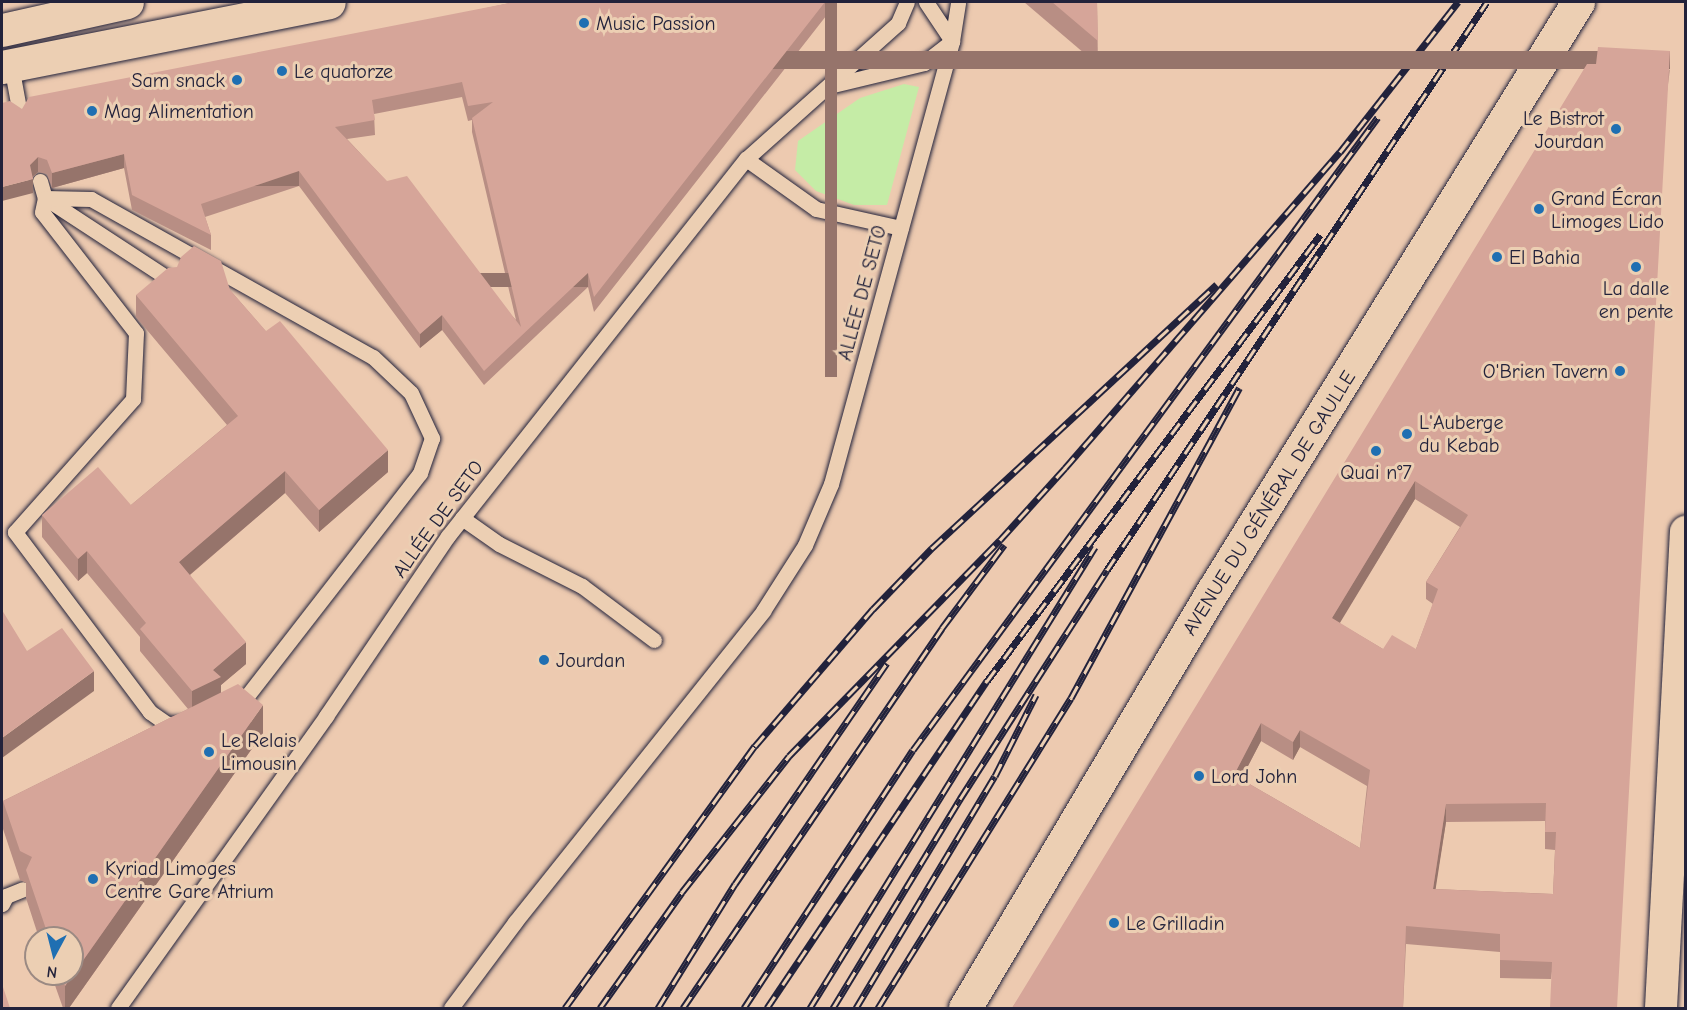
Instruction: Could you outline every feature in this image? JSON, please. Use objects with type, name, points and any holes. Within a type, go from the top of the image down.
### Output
[{"type":"street","points":[[2,30],[127,2]]},
{"type":"street","points":[[6,66],[328,2]]},
{"type":"street","name":"AVENUE DU GÉNÉRAL DE GAULLE","points":[[965,1008],[1214,589],[1529,86],[1578,2]]},
{"type":"street","points":[[1661,1008],[1686,532]]},
{"type":"lane","name":"ALLÉE DE SETO","points":[[118,1008],[462,518],[746,159],[831,86],[898,23],[907,2]]},
{"type":"lane","points":[[926,2],[952,41]]},
{"type":"lane","name":"ALLÉE DE SETO","points":[[451,1008],[515,922],[763,611],[805,545],[831,484],[952,41],[958,2]]},
{"type":"lane","name":"ALLÉE DE SETO","points":[[831,86],[924,63],[952,41]]},
{"type":"lane","points":[[6,66],[20,114]]},
{"type":"lane","points":[[746,159],[816,209],[901,228]]},
{"type":"lane","points":[[40,181],[45,198],[42,212],[136,333],[133,399],[15,532],[150,712],[167,724],[193,723],[245,699],[420,473],[432,438],[411,393],[373,357],[91,199],[45,198]]},
{"type":"lane","points":[[45,198],[172,281]]},
{"type":"lane","points":[[462,518],[499,544],[582,585],[654,640]]},
{"type":"lane","points":[[2,904],[6,896],[23,889]]},
{"type":"green space","points":[[904,84],[919,87],[887,205],[854,205],[816,191],[795,170],[798,141],[860,98]]},
{"type":"building","points":[[514,2],[825,2],[594,297],[588,273],[484,371],[442,315],[420,334],[299,171],[201,204],[211,235],[132,195],[124,154],[52,173],[47,160],[38,157],[30,165],[33,179],[2,187],[2,103],[10,101],[22,109],[29,97]],"holes":[[[462,82],[468,106],[493,102],[472,118],[521,327],[407,176],[387,181],[335,127],[375,120],[372,100]]]},
{"type":"building","points":[[1052,2],[1097,2],[1098,41]]},
{"type":"building","points":[[1598,47],[1670,51],[1617,1008],[1550,1008],[1552,962],[1500,960],[1500,934],[1406,926],[1403,1008],[1012,1008],[1587,64],[1596,64]],"holes":[[[1415,481],[1468,515],[1426,582],[1438,589],[1416,649],[1392,635],[1383,649],[1332,618]],[[1261,723],[1293,742],[1300,730],[1370,770],[1360,848],[1234,775]],[[1546,803],[1545,832],[1556,832],[1553,894],[1433,889],[1446,804]]]},
{"type":"building","points":[[194,246],[221,261],[230,290],[266,331],[280,321],[388,450],[319,510],[285,471],[179,562],[246,642],[213,670],[221,677],[192,691],[140,629],[146,623],[87,551],[78,559],[42,515],[98,467],[131,505],[238,416],[136,295],[168,268],[177,267],[181,257]]},
{"type":"building","points":[[2,610],[27,651],[62,628],[94,671],[2,738]]},
{"type":"building","points":[[238,684],[263,705],[84,959],[84,926],[45,926],[26,870],[32,857],[20,851],[3,801]]},
{"type":"building","points":[[2,984],[10,1008],[2,1008]]},
{"type":"railway","points":[[600,1008],[682,892],[789,756],[1000,540],[1065,468],[1340,152],[1458,2]]},
{"type":"railway","points":[[833,1008],[960,799],[1107,570],[1487,2]]},
{"type":"railway","points":[[744,1008],[913,750],[1378,117]]},
{"type":"railway","points":[[767,1008],[987,681],[1320,235]]},
{"type":"railway","points":[[565,1008],[755,746],[873,609],[932,548],[1217,284]]},
{"type":"railway","points":[[878,1008],[1071,698],[1239,388]]},
{"type":"railway","points":[[683,1008],[942,628],[1004,545]]},
{"type":"railway","points":[[810,1008],[1095,547]]},
{"type":"railway","points":[[658,1008],[735,884],[887,663]]},
{"type":"railway","points":[[856,1008],[995,776],[1036,695]]},
{"type":"place","name":"Music Passion","points":[[584,23]]},
{"type":"place","name":"Le quatorze","points":[[282,71]]},
{"type":"place","name":"Sam snack","points":[[237,80]]},
{"type":"place","name":"Mag Alimentation","points":[[92,111]]},
{"type":"place","name":"Le Bistrot Jourdan","points":[[1616,129]]},
{"type":"place","name":"Grand Écran Limoges Lido","points":[[1539,209]]},
{"type":"place","name":"El Bahia","points":[[1497,257]]},
{"type":"place","name":"La dalle en pente","points":[[1636,267]]},
{"type":"place","name":"O'Brien Tavern","points":[[1620,371]]},
{"type":"place","name":"L'Auberge du Kebab","points":[[1407,434]]},
{"type":"place","name":"Quai n°7","points":[[1376,451]]},
{"type":"place","name":"Jourdan","points":[[544,660]]},
{"type":"place","name":"Le Relais Limousin","points":[[209,752]]},
{"type":"place","name":"Lord John","points":[[1199,776]]},
{"type":"place","name":"Kyriad Limoges Centre Gare Atrium","points":[[93,879]]},
{"type":"place","name":"Le Grilladin","points":[[1114,923]]}]
